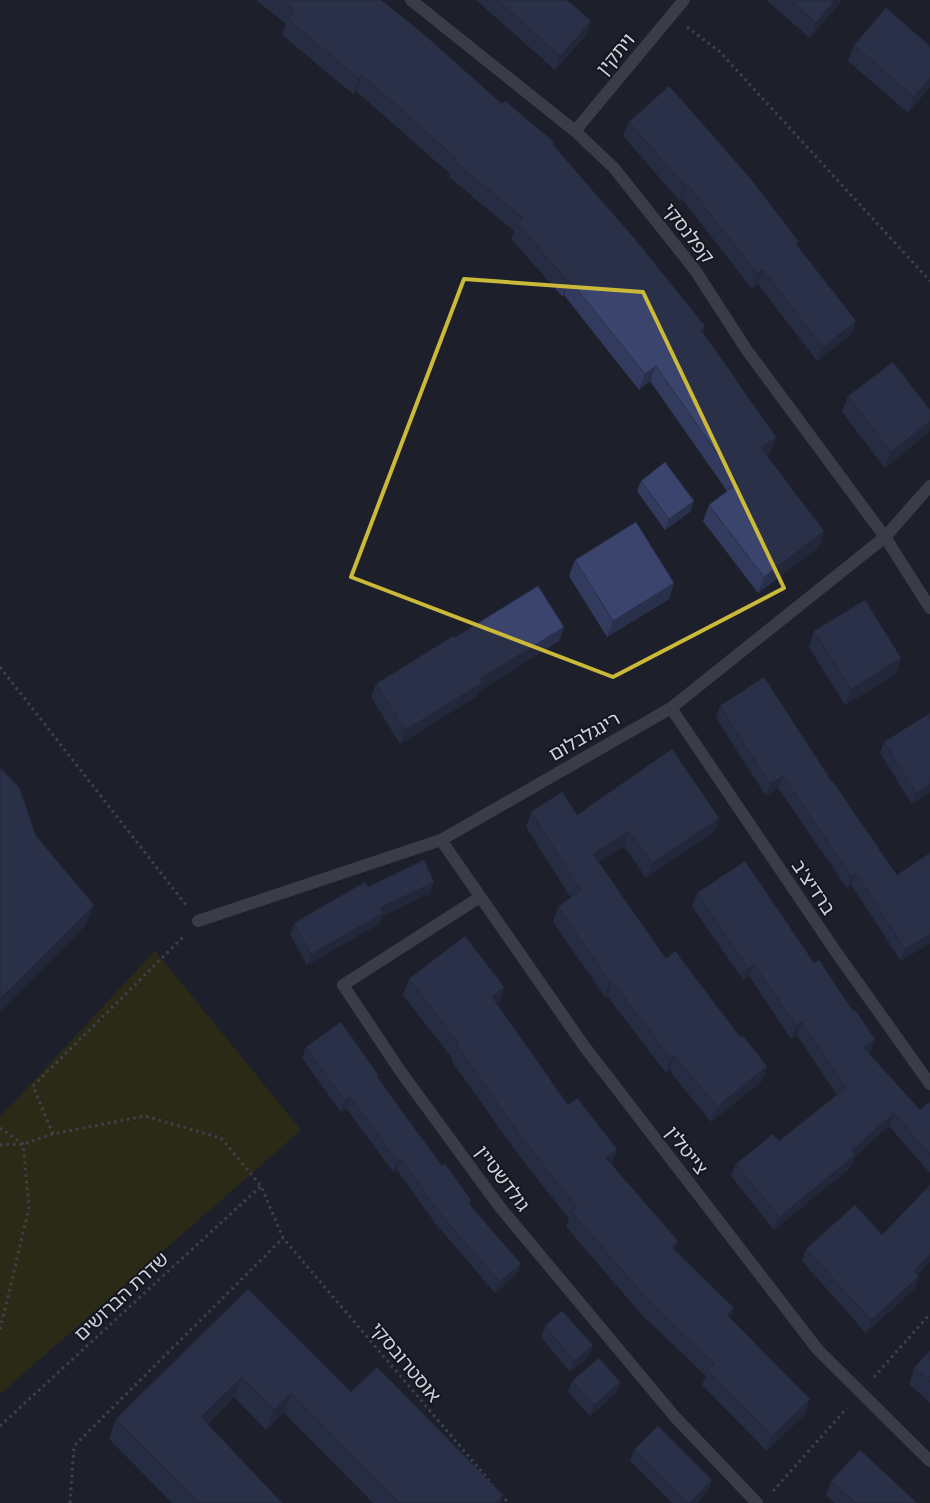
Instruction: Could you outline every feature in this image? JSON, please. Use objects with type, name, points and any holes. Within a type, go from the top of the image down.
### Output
[{"type":"street","name":"קפלנסקי","points":[[411,0],[575,131],[614,168],[695,270],[746,349],[885,537],[930,608]]},
{"type":"street","name":"ויתקין","points":[[575,131],[684,0]]},
{"type":"street","name":"רינגלבלום","points":[[198,921],[441,840],[671,708],[885,537],[930,486]]},
{"type":"street","name":"ברדיצ'ב","points":[[671,708],[836,952],[930,1084]]},
{"type":"street","name":"צייטלין","points":[[441,840],[584,1046],[818,1350],[930,1461]]},
{"type":"street","name":"גולדשטיין","points":[[480,897],[343,985],[401,1072],[499,1206],[675,1417],[757,1503]]},
{"type":"path","points":[[672,15],[719,51],[930,281]]},
{"type":"path","points":[[0,667],[198,921],[33,1086],[54,1134]]},
{"type":"path","name":"אוסטרובסקי","points":[[0,1145],[23,1144],[54,1134],[145,1116],[221,1138],[261,1186],[283,1238],[508,1503]]},
{"type":"path","points":[[0,1128],[23,1144],[30,1208],[0,1330]]},
{"type":"path","name":"שדרת הברושים","points":[[0,1426],[261,1186]]},
{"type":"path","points":[[70,1503],[74,1446],[283,1238]]},
{"type":"highlighted area","points":[[464,279],[643,292],[784,588],[613,677],[351,577]]},
{"type":"shaded area","points":[[155,951],[301,1130],[0,1394],[0,1117]]},
{"type":"building","points":[[281,0],[381,0],[420,31],[502,104],[505,101],[554,142],[552,144],[634,238],[705,326],[701,330],[776,437],[761,448],[824,531],[764,577],[709,505],[738,483],[656,366],[645,374],[569,279],[568,281],[517,223],[523,218],[454,161],[457,159],[362,75],[359,79],[288,19],[295,11]]},
{"type":"building","points":[[497,0],[567,0],[591,21],[560,56]]},
{"type":"building","points":[[790,0],[835,0],[816,23]]},
{"type":"building","points":[[886,8],[930,46],[930,78],[914,97],[854,45]]},
{"type":"building","points":[[669,86],[750,178],[799,242],[796,244],[856,321],[823,347],[763,270],[757,274],[687,184],[685,186],[629,122]]},
{"type":"building","points":[[893,362],[930,410],[930,421],[891,452],[848,396]]},
{"type":"building","points":[[665,462],[694,501],[669,519],[641,481]]},
{"type":"building","points":[[636,522],[674,583],[613,621],[575,560]]},
{"type":"building","points":[[538,586],[564,627],[480,679],[482,683],[405,730],[376,684]]},
{"type":"building","points":[[865,600],[901,658],[851,689],[814,631]]},
{"type":"building","points":[[764,677],[832,782],[897,875],[930,853],[930,934],[905,949],[856,873],[851,876],[783,776],[770,784],[720,706]]},
{"type":"building","points":[[930,713],[930,784],[916,793],[884,742]]},
{"type":"building","points":[[672,749],[719,818],[652,863],[629,831],[593,854],[666,959],[675,951],[741,1038],[743,1036],[767,1066],[717,1107],[675,1056],[671,1059],[612,981],[610,982],[558,907],[581,890],[531,812],[562,792],[577,815]]},
{"type":"building","points":[[0,768],[19,787],[36,836],[94,905],[0,999]]},
{"type":"building","points":[[424,860],[434,882],[380,908],[383,913],[311,954],[294,923],[365,882],[368,887]]},
{"type":"building","points":[[745,861],[814,963],[819,960],[853,1011],[855,1010],[875,1039],[863,1047],[920,1110],[929,1102],[930,1104],[930,1155],[894,1113],[851,1151],[855,1155],[779,1217],[736,1164],[773,1134],[779,1141],[846,1088],[802,1022],[796,1026],[754,964],[748,968],[697,893]]},
{"type":"building","points":[[465,936],[504,987],[492,997],[568,1105],[577,1098],[617,1149],[606,1158],[678,1241],[671,1247],[734,1308],[727,1315],[810,1399],[772,1436],[708,1370],[714,1364],[648,1300],[571,1211],[577,1207],[519,1134],[457,1045],[459,1044],[409,979]]},
{"type":"building","points":[[341,1022],[379,1076],[377,1077],[442,1166],[445,1164],[471,1200],[468,1203],[521,1264],[499,1282],[439,1212],[401,1159],[397,1161],[350,1097],[345,1101],[306,1047]]},
{"type":"building","points":[[930,1185],[930,1254],[914,1271],[919,1276],[871,1320],[806,1249],[855,1205],[882,1235]]},
{"type":"building","points":[[248,1289],[351,1392],[377,1367],[503,1495],[495,1503],[400,1503],[291,1393],[274,1410],[242,1377],[201,1417],[282,1503],[199,1503],[116,1419]]},
{"type":"building","points":[[562,1311],[593,1345],[574,1361],[545,1326]]},
{"type":"building","points":[[930,1351],[930,1382],[914,1368]]},
{"type":"building","points":[[599,1358],[620,1382],[594,1405],[572,1381]]},
{"type":"building","points":[[658,1426],[712,1480],[689,1503],[634,1450]]},
{"type":"building","points":[[860,1450],[917,1503],[856,1503],[831,1481]]}]
